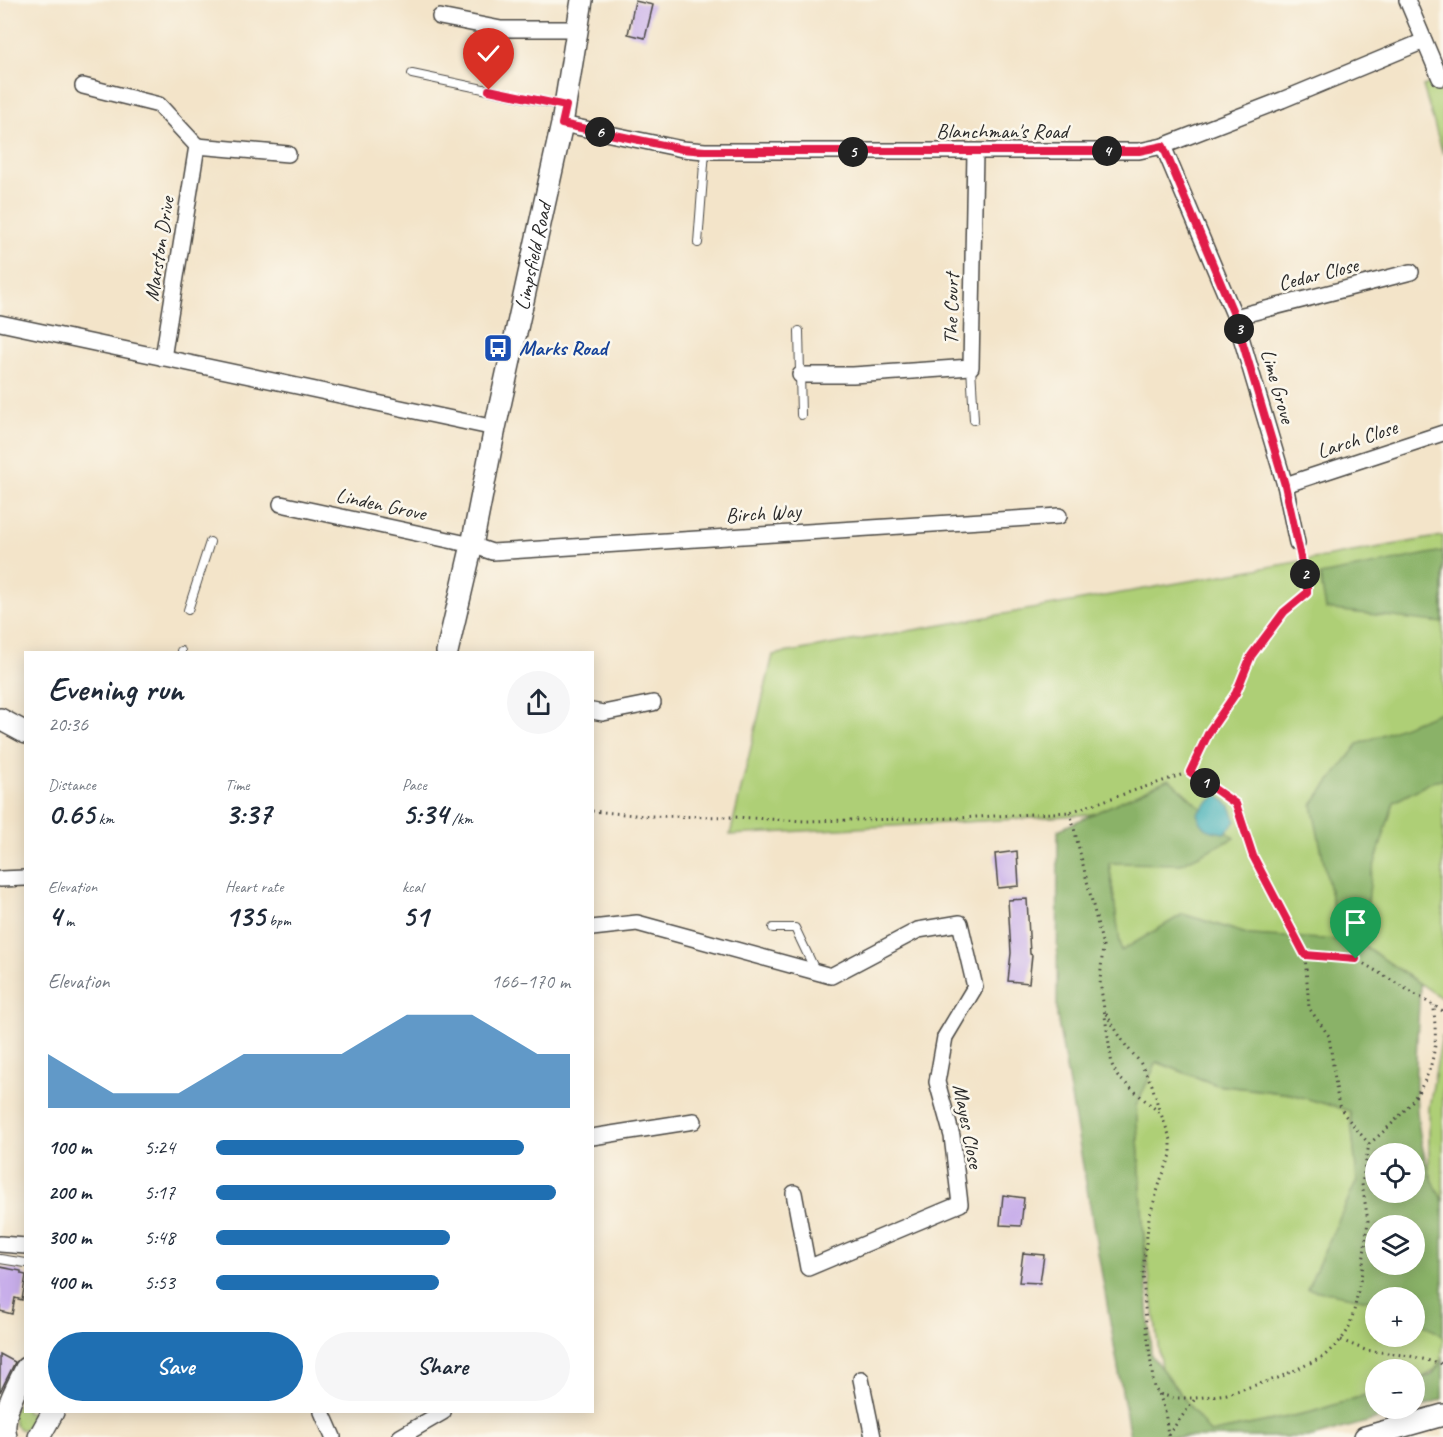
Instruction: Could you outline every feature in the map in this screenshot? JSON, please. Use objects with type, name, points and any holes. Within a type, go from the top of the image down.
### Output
[{"type":"main road","name":"Limpsfield Road","points":[[447,651],[564,115],[582,0]]},
{"type":"main road","points":[[0,719],[24,732]]},
{"type":"main road","points":[[6,1437],[4,1429],[6,1414],[24,1373]]},
{"type":"main road","points":[[39,1437],[52,1413]]},
{"type":"main road","points":[[1365,1437],[1443,1415]]},
{"type":"street","points":[[1407,0],[1440,78]]},
{"type":"street","points":[[440,17],[501,28],[577,29]]},
{"type":"street","name":"Blanchman's Road","points":[[564,115],[682,149],[705,151],[1139,151],[1163,146],[1424,41]]},
{"type":"street","points":[[83,86],[159,105],[197,146],[288,154]]},
{"type":"street","name":"Marston Drive","points":[[163,358],[197,146]]},
{"type":"street","name":"Lime Grove","points":[[1163,146],[1235,317],[1285,485],[1297,543]]},
{"type":"street","name":"The Court","points":[[800,375],[853,375],[971,367],[975,152]]},
{"type":"street","name":"Cedar Close","points":[[1235,317],[1411,272]]},
{"type":"street","points":[[0,324],[495,428]]},
{"type":"street","name":"Larch Close","points":[[1285,485],[1443,433]]},
{"type":"street","name":"Linden Grove","points":[[281,504],[472,545]]},
{"type":"street","name":"Birch Way","points":[[472,545],[492,552],[1059,516]]},
{"type":"street","points":[[594,711],[603,713],[653,703]]},
{"type":"street","points":[[0,879],[24,878]]},
{"type":"street","name":"Mayes Close","points":[[594,928],[637,923],[831,976],[918,930],[960,923],[975,987],[945,1037],[937,1082],[952,1136],[960,1204],[808,1268],[794,1193]]},
{"type":"street","points":[[594,1137],[694,1120]]},
{"type":"street","points":[[0,1244],[24,1246]]},
{"type":"street","points":[[861,1379],[873,1437]]},
{"type":"street","points":[[322,1413],[333,1437]]},
{"type":"street","points":[[400,1437],[441,1413]]},
{"type":"lane","points":[[412,74],[564,115]]},
{"type":"lane","points":[[698,243],[705,151]]},
{"type":"lane","points":[[799,331],[801,415]]},
{"type":"lane","points":[[971,367],[974,420]]},
{"type":"lane","points":[[188,610],[210,542]]},
{"type":"lane","points":[[773,928],[795,928],[816,972]]},
{"type":"lane","points":[[0,1258],[24,1263]]},
{"type":"path","points":[[594,811],[645,816],[804,821],[957,818],[1070,812],[1190,772],[1209,732],[1236,693],[1251,656],[1284,612],[1307,593],[1297,543]]},
{"type":"path","points":[[1190,772],[1236,804],[1253,856],[1305,955],[1309,1008],[1329,1036],[1338,1101],[1344,1114],[1368,1143]]},
{"type":"path","points":[[1070,812],[1103,946],[1100,981],[1112,1065],[1118,1077],[1161,1114]]},
{"type":"path","points":[[1305,955],[1356,959],[1443,1011]]},
{"type":"path","points":[[1370,1143],[1392,1125],[1427,1079],[1435,1050],[1434,1005]]},
{"type":"path","points":[[1105,1012],[1126,1046],[1140,1062],[1152,1085],[1171,1140],[1171,1155],[1149,1218],[1143,1270],[1146,1324],[1154,1388],[1160,1394],[1165,1410],[1168,1436]]},
{"type":"path","points":[[1365,1167],[1362,1184],[1365,1202]]},
{"type":"path","points":[[1160,1394],[1174,1398],[1196,1398],[1227,1394],[1278,1378],[1323,1357],[1341,1340],[1351,1320],[1362,1272],[1368,1221],[1365,1203]]},
{"type":"path","points":[[1341,1340],[1365,1350],[1410,1356],[1443,1364]]},
{"type":"path","points":[[1168,1436],[1196,1398]]},
{"type":"green space","points":[[1443,78],[1443,154],[1423,86]]},
{"type":"green space","points":[[1443,536],[1443,999],[1363,945],[1250,935],[1183,914],[1121,952],[1109,862],[1189,807],[730,835],[773,655]]},
{"type":"green space","points":[[1443,551],[1443,623],[1326,609],[1320,575]]},
{"type":"green space","points":[[1443,711],[1443,780],[1435,780],[1394,802],[1371,876],[1363,945],[1420,984],[1416,1095],[1422,1143],[1365,1143],[1365,1203],[1425,1203],[1425,1156],[1443,1201],[1443,1337],[1425,1324],[1425,1287],[1365,1287],[1365,1299],[1307,1289],[1357,1180],[1350,1111],[1291,1094],[1217,1085],[1157,1062],[1136,1106],[1151,1355],[1210,1433],[1312,1412],[1365,1395],[1365,1419],[1378,1419],[1312,1437],[1130,1437],[1057,1016],[1058,830],[1169,779],[1234,838],[1181,864],[1109,863],[1121,951],[1183,914],[1250,935],[1340,940],[1312,805],[1358,744]]},
{"type":"green space","points":[[1442,1036],[1443,1201],[1432,1182],[1429,1169],[1429,1107]]},
{"type":"green space","points":[[1156,1062],[1217,1085],[1291,1094],[1350,1111],[1358,1180],[1314,1290],[1365,1299],[1365,1347],[1425,1347],[1425,1324],[1443,1337],[1441,1360],[1435,1370],[1425,1376],[1425,1359],[1365,1359],[1365,1395],[1312,1412],[1210,1433],[1161,1368],[1143,1226],[1136,1106]]},
{"type":"green space","points":[[1443,1358],[1443,1399],[1425,1405],[1425,1377],[1432,1375]]},
{"type":"green space","points":[[24,1393],[24,1413],[39,1413],[30,1426],[21,1430],[15,1425],[12,1413]]},
{"type":"water","points":[[1218,795],[1230,806],[1236,821],[1225,833],[1207,829],[1197,814]]},
{"type":"building","points":[[635,1],[653,5],[645,38],[628,34]]},
{"type":"building","points":[[1017,851],[1019,886],[998,888],[995,854]]},
{"type":"building","points":[[1027,899],[1030,954],[1032,955],[1029,983],[1008,981],[1011,953],[1008,900]]},
{"type":"building","points":[[1003,1195],[1024,1198],[1021,1226],[1000,1225]]},
{"type":"building","points":[[1023,1253],[1044,1255],[1040,1283],[1019,1282]]},
{"type":"building","points":[[0,1267],[21,1271],[21,1274],[24,1275],[22,1300],[15,1298],[12,1314],[0,1311]]},
{"type":"building","points":[[0,1354],[15,1362],[0,1392]]},
{"type":"place","name":"Marks Road","points":[[498,348]]},
{"type":"route","points":[[489,90],[566,106],[562,124],[682,149],[705,151],[1139,151],[1163,146],[1235,317],[1285,485],[1307,585],[1307,593],[1284,612],[1251,656],[1236,693],[1209,732],[1190,772],[1236,804],[1253,856],[1305,955],[1356,959]]}]
